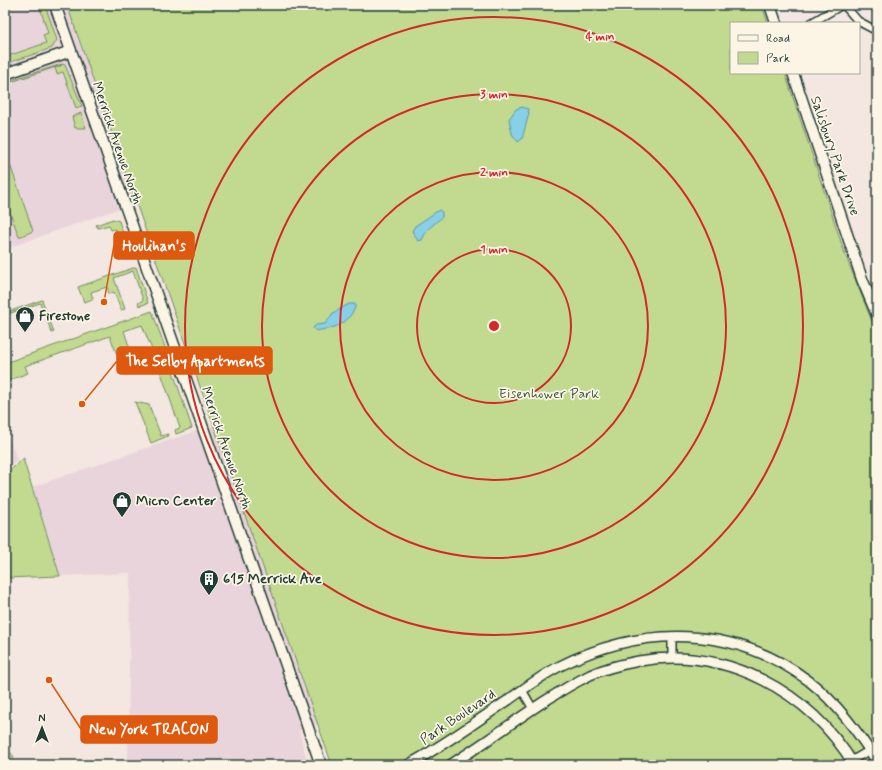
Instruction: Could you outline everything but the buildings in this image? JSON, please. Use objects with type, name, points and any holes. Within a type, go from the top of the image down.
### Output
[{"type":"main road","name":"Merrick Avenue North","points":[[55,5],[321,765]]},
{"type":"main road","points":[[770,5],[776,22]]},
{"type":"main road","points":[[5,74],[71,51]]},
{"type":"main road","name":"Salisbury Park Drive","points":[[793,74],[862,279],[876,313]]},
{"type":"street","points":[[813,22],[843,5],[860,22]]},
{"type":"street","points":[[860,22],[877,31]]},
{"type":"street","points":[[672,636],[672,658]]},
{"type":"street","name":"Park Boulevard","points":[[408,765],[435,750],[522,690],[559,667],[600,648],[637,639],[672,636],[713,640],[736,645],[759,653],[783,665],[809,681],[828,698],[843,714],[870,750],[877,762]]},
{"type":"street","points":[[450,765],[533,709],[591,674],[625,663],[672,658],[720,663],[745,671],[770,682],[797,699],[816,716],[835,738],[852,763],[870,750]]},
{"type":"street","points":[[522,690],[533,709]]},
{"type":"shaded area","points":[[5,5],[67,5],[135,203],[5,249]]},
{"type":"shaded area","points":[[214,425],[318,724],[299,731],[308,765],[128,765],[130,573],[60,576],[32,487]]},
{"type":"shaded area","points":[[5,426],[17,460],[5,471]]},
{"type":"green space","points":[[39,5],[45,5],[57,40],[52,48],[5,64],[5,57],[46,43],[43,35],[48,33]]},
{"type":"green space","name":"Eisenhower Park","points":[[67,5],[762,5],[768,22],[730,22],[730,74],[785,74],[845,254],[877,334],[877,765],[332,765]]},
{"type":"green space","points":[[62,64],[65,65],[82,106],[76,108],[63,72],[57,74],[55,68],[62,65],[5,84],[5,82]]},
{"type":"green space","points":[[81,113],[86,128],[75,128],[72,117]]},
{"type":"green space","points":[[5,150],[33,231],[19,237],[5,198]]},
{"type":"green space","points":[[113,219],[119,221],[129,252],[119,255],[123,252],[115,229],[111,230],[109,225],[98,228],[96,225]]},
{"type":"green space","points":[[136,267],[148,303],[139,306],[138,303],[143,300],[133,271],[114,278],[125,309],[121,310],[114,292],[109,294],[107,287],[91,292],[93,299],[84,302],[78,287]]},
{"type":"green space","points":[[42,300],[54,332],[52,333],[40,303],[5,315],[5,313]]},
{"type":"green space","points":[[152,311],[166,350],[149,355],[153,352],[142,325],[124,331],[133,358],[126,366],[124,361],[120,363],[110,336],[25,366],[28,373],[7,381],[5,363]]},
{"type":"green space","points":[[169,360],[192,428],[176,434],[175,430],[180,428],[158,364]]},
{"type":"green space","points":[[135,402],[149,405],[161,436],[168,434],[168,436],[151,443]]},
{"type":"green space","points":[[24,458],[60,576],[5,578],[5,475]]},
{"type":"green space","points":[[5,746],[14,757],[7,762],[5,759]]},
{"type":"water","points":[[522,107],[528,109],[529,113],[522,139],[518,142],[512,134],[509,119],[516,109]]},
{"type":"water","points":[[439,210],[442,212],[442,217],[427,230],[422,240],[418,241],[412,231],[415,226]]},
{"type":"water","points":[[349,304],[355,304],[355,308],[351,315],[343,323],[338,326],[316,331],[313,328],[316,325],[325,324],[333,313]]},
{"type":"place","name":"Houlihan's","points":[[104,302]]},
{"type":"place","name":"Firestone","points":[[25,333]]},
{"type":"place","name":"The Selby Apartments","points":[[82,404]]},
{"type":"place","name":"Micro Center","points":[[122,518]]},
{"type":"place","name":"615 Merrick Ave","points":[[209,596]]},
{"type":"place","name":"New York TRACON","points":[[49,680]]}]
